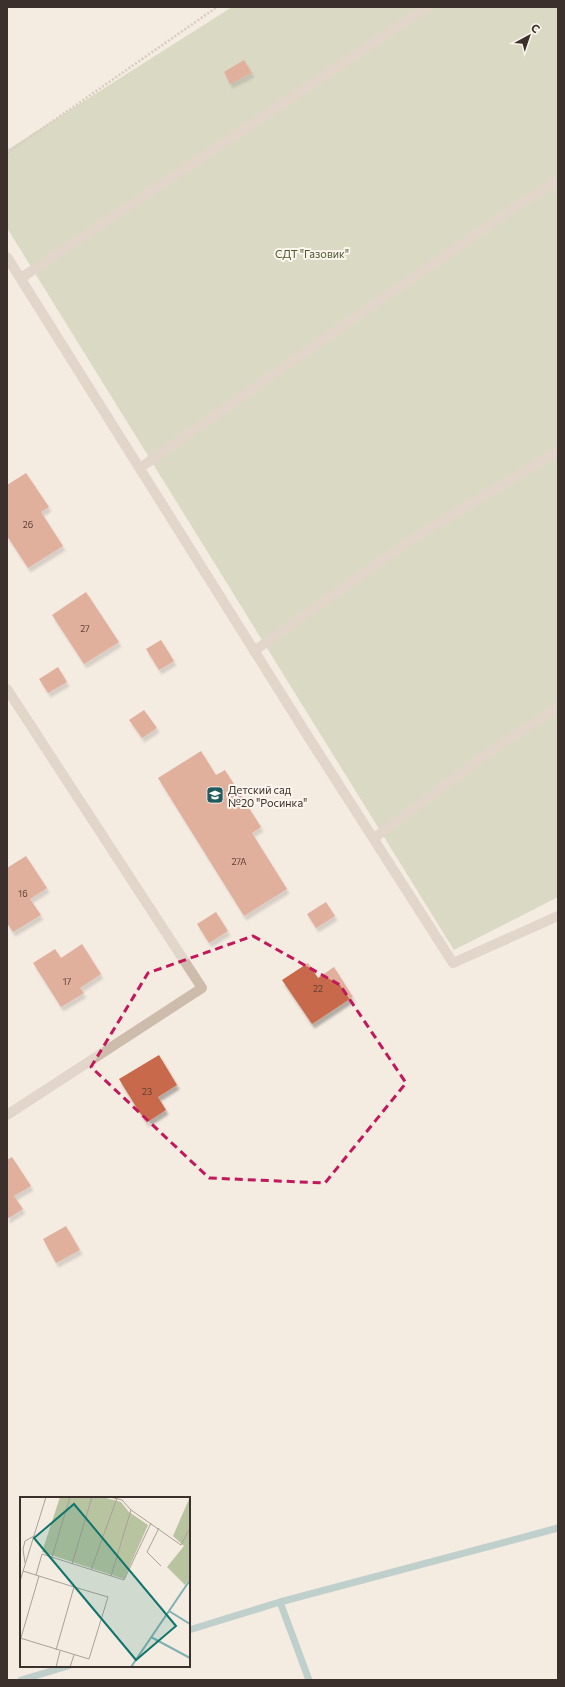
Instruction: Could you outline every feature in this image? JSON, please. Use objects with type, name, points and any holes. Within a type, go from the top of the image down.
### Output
[{"type":"street","points":[[21,278],[427,7]]},
{"type":"street","points":[[140,468],[349,321],[523,202],[558,181]]},
{"type":"street","points":[[7,257],[254,651],[453,963],[558,916]]},
{"type":"street","points":[[254,651],[411,540],[558,451]]},
{"type":"street","points":[[7,689],[202,988],[7,1115]]},
{"type":"street","points":[[374,838],[492,751],[558,707]]},
{"type":"path","points":[[7,153],[217,7]]},
{"type":"highlighted area","points":[[253,936],[340,985],[406,1083],[325,1183],[209,1178],[91,1067],[148,973]]},
{"type":"green space","name":"СДТ \"Газовик\"","points":[[232,7],[558,7],[558,897],[454,950],[7,228],[7,150]]},
{"type":"building","points":[[244,60],[252,73],[230,84],[224,72]]},
{"type":"building","points":[[26,473],[49,507],[41,512],[63,546],[28,568],[7,536],[7,485]]},
{"type":"building","points":[[86,592],[119,642],[84,664],[52,615]]},
{"type":"building","points":[[161,640],[174,661],[159,670],[146,649]]},
{"type":"building","points":[[58,667],[67,682],[48,693],[39,679]]},
{"type":"building","points":[[144,710],[157,728],[142,738],[129,720]]},
{"type":"building","points":[[201,751],[216,775],[225,770],[261,827],[252,833],[287,889],[244,916],[158,778]]},
{"type":"building","points":[[26,856],[47,888],[30,899],[41,915],[13,932],[7,923],[7,868]]},
{"type":"building","points":[[326,902],[335,916],[316,928],[307,914]]},
{"type":"building","points":[[216,912],[228,931],[209,943],[197,924]]},
{"type":"building","points":[[82,944],[101,974],[80,988],[84,993],[61,1007],[33,963],[55,949],[61,958]]},
{"type":"building","points":[[308,963],[318,978],[334,967],[353,997],[312,1024],[282,980]]},
{"type":"building","points":[[159,1055],[177,1085],[158,1097],[166,1110],[146,1123],[119,1079]]},
{"type":"building","points":[[12,1157],[31,1186],[14,1196],[23,1209],[7,1219],[7,1160]]},
{"type":"building","points":[[66,1226],[80,1250],[56,1263],[43,1239]]},
{"type":"waterway","points":[[190,1630],[280,1602],[558,1528]]},
{"type":"waterway","points":[[280,1602],[309,1680]]},
{"type":"waterway","points":[[21,1680],[65,1667]]},
{"type":"place","name":"Детский сад №20 \"Росинка\"","points":[[215,795]]}]
